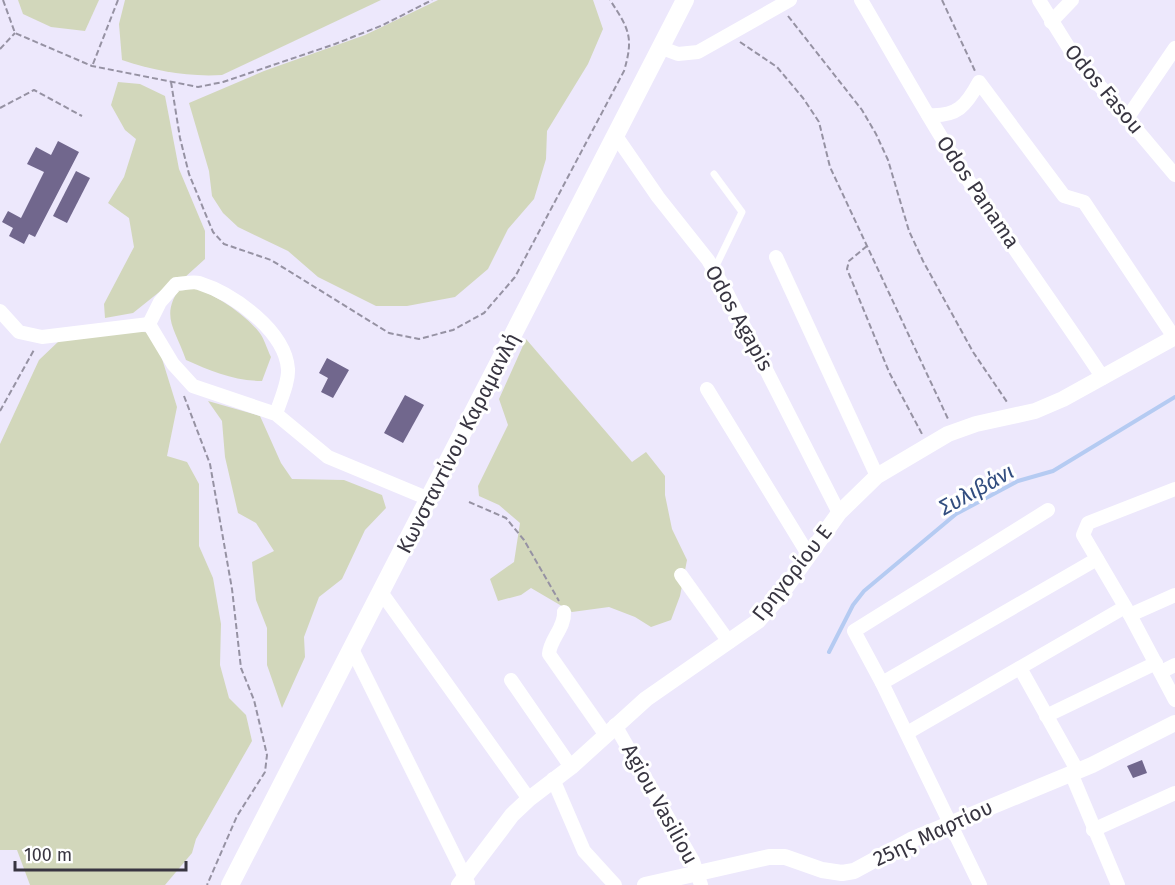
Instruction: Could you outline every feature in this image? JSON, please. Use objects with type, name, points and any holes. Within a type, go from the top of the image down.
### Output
[{"type":"main road","name":"Κωνσταντίνου Καραμανλή","points":[[230,885],[685,0]]},
{"type":"street","name":"Odos Panama","points":[[861,0],[928,115],[996,223],[1036,276],[1103,378]]},
{"type":"street","name":"Odos Fasou","points":[[1040,0],[1051,22],[1072,53],[1174,173]]},
{"type":"street","points":[[1051,22],[1072,0]]},
{"type":"street","points":[[662,48],[678,54],[689,54],[711,45],[728,34],[739,31],[785,4]]},
{"type":"street","points":[[1128,117],[1175,48]]},
{"type":"street","points":[[928,115],[944,116],[956,111],[967,103],[979,82],[1064,196],[1084,202],[1175,337]]},
{"type":"street","name":"Odos Agapis","points":[[616,136],[658,197],[714,270],[760,353],[839,513]]},
{"type":"street","points":[[776,257],[876,476]]},
{"type":"street","points":[[149,324],[160,302],[176,284],[198,282],[255,315],[282,344],[289,371],[276,414]]},
{"type":"street","points":[[0,311],[19,332],[42,337],[149,324]]},
{"type":"street","points":[[149,324],[185,379],[210,394],[276,414],[328,457],[429,499]]},
{"type":"street","name":"Γρηγορίου Ε","points":[[464,883],[512,815],[529,799],[571,767],[610,730],[680,673],[758,621],[779,597],[839,513],[876,476],[927,445],[954,432],[976,424],[1035,411],[1103,378],[1175,337]]},
{"type":"street","points":[[707,389],[808,554]]},
{"type":"street","points":[[1175,489],[1088,523],[1083,535],[1128,611],[1175,700]]},
{"type":"street","points":[[980,885],[907,733],[854,631],[1048,510]]},
{"type":"street","points":[[882,683],[1097,559]]},
{"type":"street","points":[[681,575],[729,642]]},
{"type":"street","points":[[381,592],[529,799]]},
{"type":"street","points":[[907,733],[1020,668],[1128,611],[1175,595]]},
{"type":"street","name":"Agiou Vasiliou","points":[[564,612],[565,620],[549,647],[549,654],[610,730],[699,878]]},
{"type":"street","points":[[352,649],[464,883]]},
{"type":"street","points":[[1046,716],[1158,667],[1175,665]]},
{"type":"street","points":[[1020,668],[1074,772],[1093,830],[1118,885]]},
{"type":"street","points":[[511,680],[571,767]]},
{"type":"street","name":"25ης Μαρτίου","points":[[645,885],[699,878],[769,857],[785,857],[832,871],[854,871],[876,857],[1074,772],[1175,723]]},
{"type":"street","points":[[553,779],[584,851],[615,885]]},
{"type":"street","points":[[1093,830],[1175,793]]},
{"type":"lane","points":[[714,174],[742,212],[714,270]]},
{"type":"path","points":[[3,0],[15,33],[92,66],[198,87],[223,82],[354,36],[432,0]]},
{"type":"path","points":[[92,66],[118,0]]},
{"type":"path","points":[[171,82],[180,138],[189,174],[213,232],[224,244],[271,260],[389,333],[419,339],[453,330],[484,313],[515,277],[624,71],[631,46],[624,22],[610,0]]},
{"type":"path","points":[[942,0],[979,82]]},
{"type":"path","points":[[785,4],[862,110],[888,160],[909,231],[922,261],[973,352],[1017,416]]},
{"type":"path","points":[[0,49],[15,33]]},
{"type":"path","points":[[728,34],[777,67],[819,122],[830,167],[954,432]]},
{"type":"path","points":[[0,108],[34,90],[82,116]]},
{"type":"path","points":[[868,246],[849,261],[847,268],[885,362],[927,445]]},
{"type":"path","points":[[0,411],[42,337]]},
{"type":"path","points":[[185,379],[181,388],[210,464],[232,589],[241,668],[254,700],[267,755],[265,772],[237,816],[207,885]]},
{"type":"path","points":[[469,502],[506,518],[524,540],[564,612]]},
{"type":"green space","points":[[18,0],[99,0],[85,31],[51,27],[23,14]]},
{"type":"green space","points":[[125,0],[381,0],[222,75],[196,75],[171,72],[122,60],[119,24]]},
{"type":"green space","points":[[438,0],[593,0],[603,29],[588,64],[547,131],[546,159],[534,199],[508,229],[488,269],[455,297],[407,306],[376,306],[318,277],[288,251],[238,227],[223,213],[212,196],[209,171],[189,103],[264,71],[365,35]]},
{"type":"green space","points":[[118,82],[140,84],[165,96],[179,169],[205,231],[205,259],[184,278],[173,281],[133,313],[105,318],[104,304],[134,247],[129,218],[108,203],[124,177],[136,139],[125,130],[111,105]]},
{"type":"green space","points":[[183,283],[224,302],[259,332],[271,357],[262,381],[232,377],[186,360],[173,329],[170,313],[176,294]]},
{"type":"green space","points":[[133,331],[154,333],[177,407],[167,456],[187,462],[199,484],[199,546],[213,578],[221,624],[220,665],[229,698],[246,715],[252,741],[196,839],[192,853],[165,885],[30,885],[17,850],[0,850],[0,444],[39,360],[59,341]]},
{"type":"green space","points":[[526,339],[632,462],[646,452],[665,476],[665,495],[672,529],[687,560],[680,596],[671,620],[651,627],[635,617],[609,607],[572,612],[531,588],[521,595],[498,601],[490,579],[514,562],[520,523],[499,505],[479,496],[478,486],[508,425],[499,399]]},
{"type":"green space","points":[[208,401],[260,416],[281,463],[292,479],[344,480],[382,495],[386,508],[365,530],[342,579],[319,597],[304,637],[305,657],[282,708],[267,665],[267,628],[256,600],[252,562],[274,551],[256,523],[238,513],[225,457],[222,421]]},
{"type":"building","points":[[58,141],[79,152],[35,237],[29,234],[24,244],[9,236],[13,228],[2,222],[8,211],[21,218],[44,172],[27,164],[36,147],[51,155]]},
{"type":"building","points":[[76,171],[90,178],[67,223],[53,216]]},
{"type":"building","points":[[327,358],[349,370],[333,398],[321,392],[328,378],[319,373]]},
{"type":"building","points":[[405,395],[424,405],[403,443],[384,433]]},
{"type":"building","points":[[1142,760],[1147,773],[1133,778],[1127,766]]},
{"type":"waterway","name":"Συλιβάνι","points":[[829,652],[853,605],[864,591],[956,514],[1018,481],[1053,471],[1175,397]]}]
